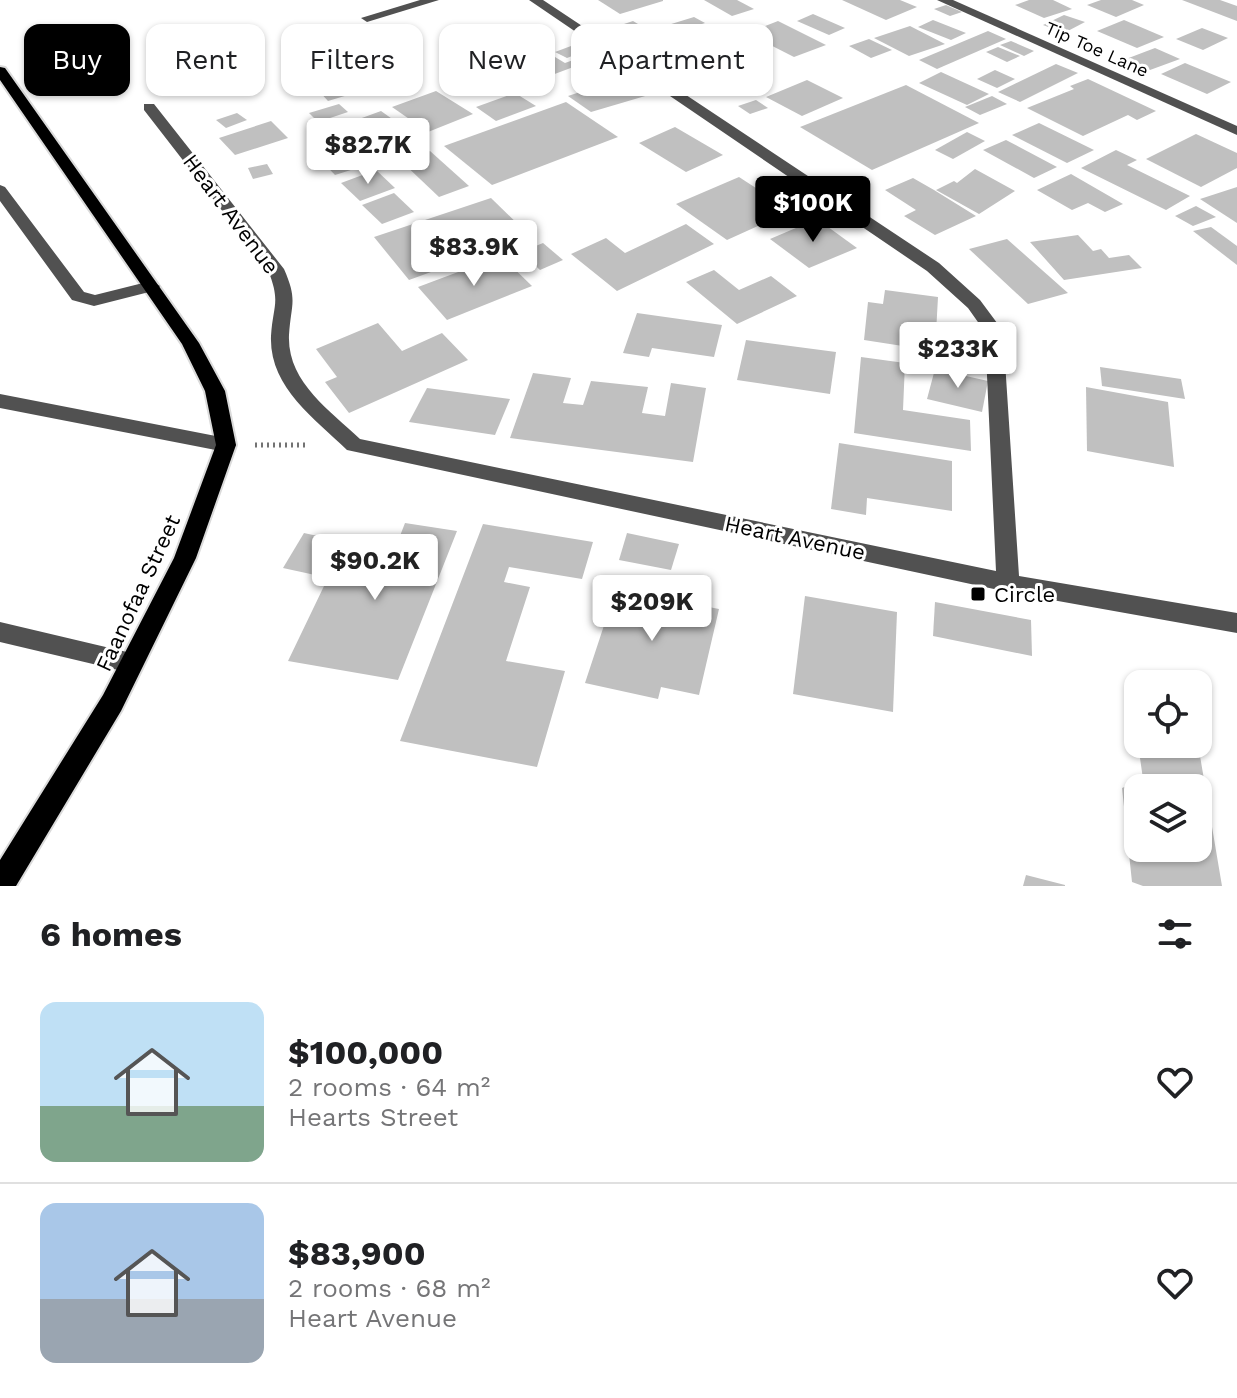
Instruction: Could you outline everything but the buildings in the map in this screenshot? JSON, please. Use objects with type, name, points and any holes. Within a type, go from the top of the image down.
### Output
[{"type":"main road","points":[[0,71],[190,343],[215,391],[226,445]]},
{"type":"main road","name":"Faanofaa Street","points":[[0,886],[112,703],[185,558],[226,445]]},
{"type":"street","points":[[367,18],[433,0]]},
{"type":"street","points":[[535,0],[933,267],[974,304],[994,331],[1008,583]]},
{"type":"street","name":"Tip Toe Lane","points":[[943,0],[1237,131]]},
{"type":"street","name":"Heart Avenue","points":[[149,107],[276,269],[286,293],[280,339],[291,384],[354,445],[1008,583],[1237,623]]},
{"type":"street","points":[[0,190],[78,296],[94,301],[151,286]]},
{"type":"street","points":[[0,401],[226,445]]},
{"type":"street","points":[[0,632],[131,663]]},
{"type":"path","points":[[226,445],[354,445]]},
{"type":"place","name":"Circle","points":[[978,594]]}]
